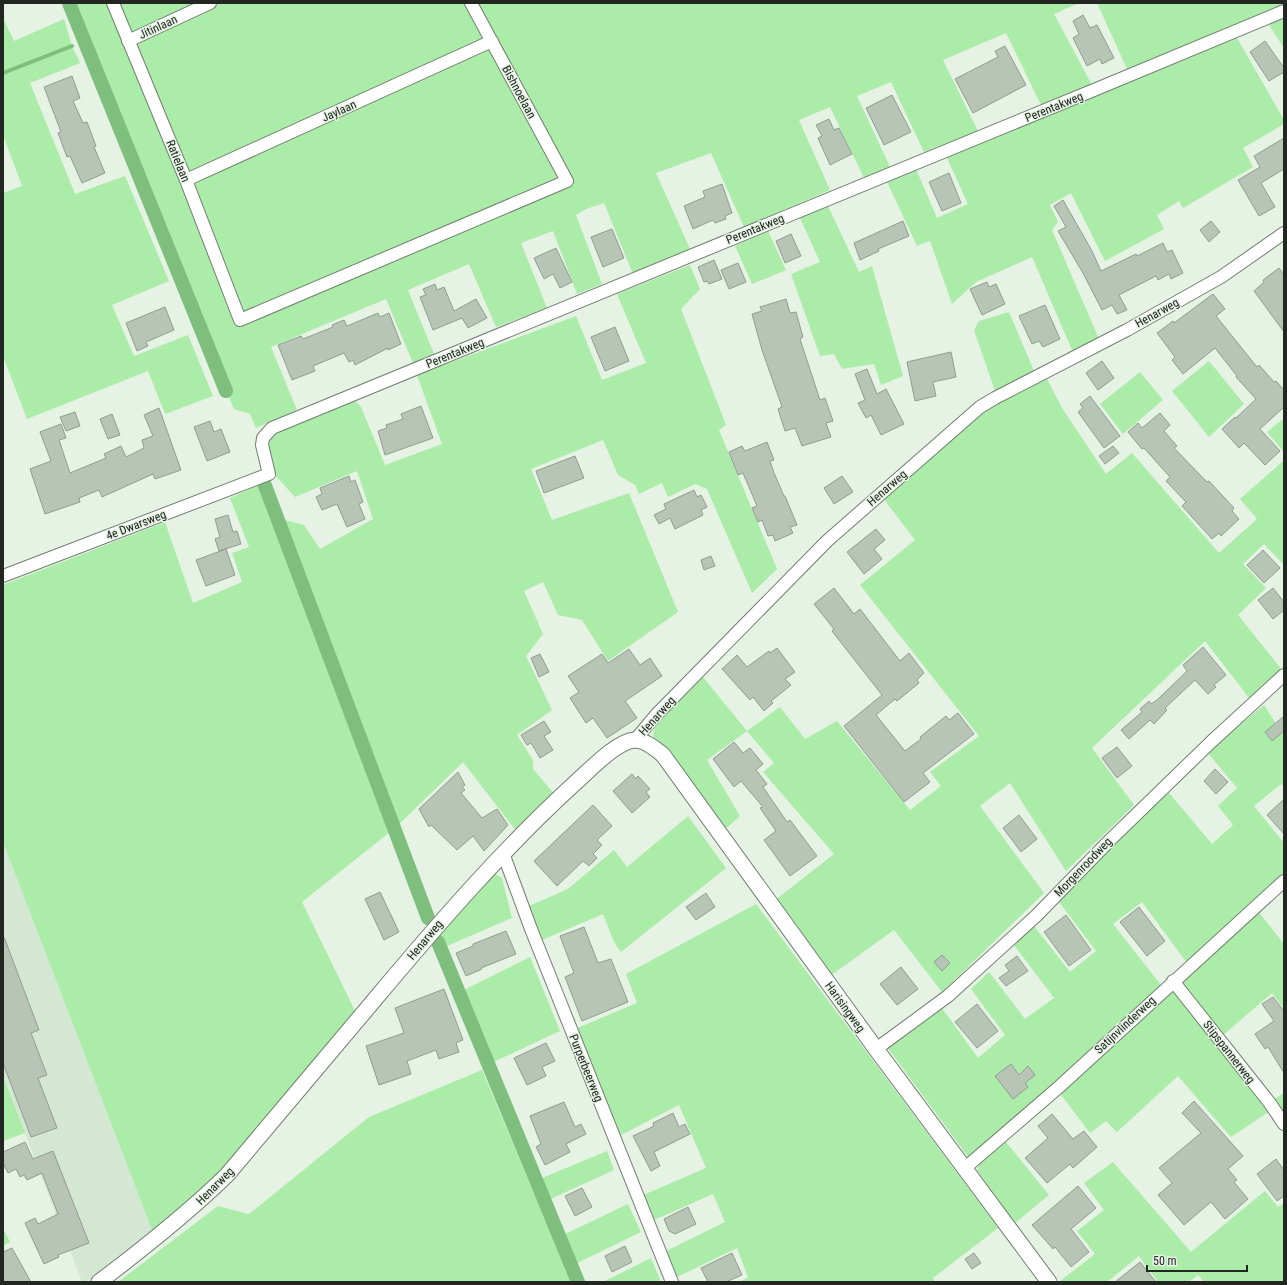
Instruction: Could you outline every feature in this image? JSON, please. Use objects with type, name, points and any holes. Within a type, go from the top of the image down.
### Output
[{"type":"street","name":"Ratielaan","points":[[113,3],[186,180],[240,320]]},
{"type":"street","name":"Jitinlaan","points":[[128,41],[210,3]]},
{"type":"street","name":"Bishnoelaan","points":[[240,320],[567,181],[471,3]]},
{"type":"street","name":"Perentakweg","points":[[269,474],[262,445],[263,438],[272,428],[1284,11]]},
{"type":"street","name":"Jaylaan","points":[[186,180],[492,41]]},
{"type":"street","name":"Henarweg","points":[[99,1282],[152,1242],[200,1202],[227,1175],[440,922],[503,853],[537,818],[607,754],[622,745],[636,740],[656,715],[827,542],[980,407],[1127,330],[1221,277],[1284,233]]},
{"type":"street","name":"4e Dwarsweg","points":[[3,576],[269,474]]},
{"type":"street","name":"Morgenroodweg","points":[[876,1049],[948,996],[1030,921],[1110,840],[1211,742],[1284,676]]},
{"type":"street","name":"Harisingweg","points":[[636,740],[652,746],[663,755],[876,1049],[1049,1282]]},
{"type":"street","name":"Purperbeerweg","points":[[503,853],[534,936],[672,1282]]},
{"type":"street","name":"Satijnvlinderweg","points":[[965,1168],[1059,1087],[1284,881]]},
{"type":"street","name":"Stipspannerweg","points":[[1173,981],[1269,1102],[1284,1124]]},
{"type":"shaded area","points":[[3,842],[154,1235],[87,1282],[82,1282],[3,1076]]},
{"type":"green space","points":[[69,3],[109,3],[239,326],[572,185],[476,3],[1079,3],[1054,14],[1092,85],[1041,105],[1006,33],[943,60],[978,131],[924,152],[891,82],[857,96],[891,169],[864,178],[830,107],[799,120],[830,190],[744,227],[711,153],[656,173],[690,249],[633,274],[604,203],[586,209],[576,215],[602,284],[577,294],[553,231],[521,243],[547,308],[496,327],[469,264],[408,290],[434,354],[413,363],[386,299],[271,347],[297,410],[256,428],[250,414],[234,409]]},
{"type":"green space","points":[[118,3],[196,3],[130,34]]},
{"type":"green space","points":[[221,3],[466,3],[486,39],[188,172],[135,43]]},
{"type":"green space","points":[[1097,3],[1284,3],[1284,4],[1128,71]]},
{"type":"green space","points":[[3,18],[14,41],[64,19],[72,46],[80,63],[30,83],[75,194],[125,176],[169,281],[112,305],[134,356],[188,335],[213,396],[165,414],[148,371],[27,419],[3,356],[3,193],[22,186],[3,135]]},
{"type":"green space","points":[[1284,19],[1284,48],[1269,25]]},
{"type":"green space","points":[[1237,38],[1284,120],[1284,124],[1243,148],[1253,167],[1183,208],[1179,201],[1157,215],[1164,229],[1105,261],[1071,193],[1050,205],[1058,222],[1052,230],[1099,339],[1072,350],[1032,257],[976,282],[952,304],[930,241],[917,246],[887,182],[916,169],[937,218],[968,204],[946,156],[978,141]]},
{"type":"green space","points":[[491,47],[561,179],[242,315],[192,182]]},
{"type":"green space","points":[[828,206],[859,272],[872,266],[903,376],[881,385],[874,364],[842,369],[834,354],[820,356],[791,274],[820,262],[800,218]]},
{"type":"green space","points":[[768,231],[786,270],[752,284],[735,246]]},
{"type":"green space","points":[[690,265],[700,289],[681,309],[726,425],[719,430],[777,569],[752,593],[707,489],[695,484],[668,497],[662,483],[639,494],[635,485],[618,475],[603,440],[531,469],[552,520],[629,493],[678,612],[608,661],[582,620],[558,615],[543,582],[524,591],[543,634],[526,656],[552,710],[517,735],[533,760],[533,769],[555,795],[517,832],[463,762],[395,828],[302,902],[355,1011],[294,1088],[213,1183],[154,1235],[3,842],[3,585],[165,522],[193,603],[242,582],[232,553],[249,547],[230,498],[264,483],[277,518],[304,525],[320,549],[373,519],[357,471],[295,497],[272,472],[265,449],[270,434],[354,400],[361,407],[385,465],[442,444],[417,375],[576,316],[602,380],[646,363],[617,294]]},
{"type":"green space","points":[[1009,312],[1034,371],[995,391],[974,330],[979,321]]},
{"type":"green space","points":[[1209,361],[1244,404],[1209,437],[1172,391]]},
{"type":"green space","points":[[1140,372],[1163,400],[1123,434],[1100,404]]},
{"type":"green space","points":[[1046,377],[1062,408],[1106,474],[1132,453],[1219,553],[1257,519],[1240,499],[1284,460],[1284,565],[1264,544],[1243,564],[1266,588],[1238,615],[1282,670],[1250,699],[1205,641],[1092,748],[1134,805],[1066,871],[1010,783],[980,806],[1044,893],[942,992],[894,930],[830,976],[774,901],[834,854],[763,772],[774,763],[747,731],[780,707],[805,739],[837,721],[910,810],[941,786],[930,772],[979,736],[860,585],[915,540],[883,498],[922,467],[973,416]]},
{"type":"green space","points":[[1284,418],[1284,452],[1267,432]]},
{"type":"green space","points":[[703,677],[747,731],[707,760],[740,816],[723,831],[653,736],[655,725],[665,711]]},
{"type":"green space","points":[[1264,705],[1284,736],[1284,787],[1281,784],[1254,806],[1284,843],[1284,873],[1187,963],[1142,902],[1113,924],[1161,985],[1055,1084],[969,1158],[887,1047],[942,1008],[978,1058],[1005,1035],[971,989],[989,972],[1025,1019],[1054,998],[1014,945],[1034,926],[1070,972],[1096,951],[1056,898],[1114,840],[1169,793],[1212,844],[1233,825],[1218,806],[1237,788],[1207,752]]},
{"type":"green space","points":[[688,816],[726,868],[621,952],[614,942],[603,914],[542,940],[529,906],[568,889],[614,850],[627,867]]},
{"type":"green space","points":[[495,874],[502,878],[512,918],[440,949],[435,936]]},
{"type":"green space","points":[[756,904],[998,1228],[933,1278],[935,1282],[740,1282],[748,1277],[737,1248],[673,1279],[662,1253],[725,1222],[713,1194],[652,1221],[641,1196],[706,1168],[679,1105],[619,1136],[575,1029],[637,1003],[626,974]]},
{"type":"green space","points":[[1258,911],[1284,944],[1284,1009],[1272,993],[1222,1036],[1180,981]]},
{"type":"green space","points":[[530,957],[560,1031],[487,1065],[458,993]]},
{"type":"green space","points":[[1174,989],[1270,1111],[1231,1137],[1178,1076],[1117,1132],[1106,1121],[1090,1133],[1059,1092]]},
{"type":"green space","points":[[482,1070],[571,1282],[118,1282],[218,1206],[249,1214],[369,1117]]},
{"type":"green space","points":[[3,1076],[25,1133],[3,1141]]},
{"type":"green space","points":[[1284,1093],[1284,1114],[1273,1100]]},
{"type":"green space","points":[[1006,1142],[1049,1195],[1015,1223],[977,1170],[980,1163]]},
{"type":"green space","points":[[607,1151],[614,1170],[544,1202],[535,1181]]},
{"type":"green space","points":[[1113,1162],[1191,1252],[1265,1191],[1278,1207],[1284,1203],[1284,1282],[1204,1282],[1198,1275],[1189,1282],[1158,1282],[1139,1256],[1107,1282],[1059,1282],[1095,1254],[1077,1231],[1104,1210],[1084,1183]]},
{"type":"green space","points":[[628,1204],[641,1232],[571,1266],[559,1237]]},
{"type":"green space","points":[[3,1228],[10,1242],[3,1246]]},
{"type":"green space","points":[[651,1258],[661,1282],[603,1282]]},
{"type":"building","points":[[1083,15],[1090,28],[1097,25],[1114,58],[1102,64],[1100,59],[1087,66],[1073,38],[1079,34],[1073,21]]},
{"type":"building","points":[[1265,41],[1284,68],[1284,72],[1269,81],[1250,52]]},
{"type":"building","points":[[1005,46],[1026,85],[973,113],[955,79],[998,57],[995,51]]},
{"type":"building","points":[[72,76],[80,98],[73,101],[83,123],[87,122],[96,146],[94,147],[105,173],[82,183],[70,156],[67,157],[58,133],[61,132],[44,87]]},
{"type":"building","points":[[892,95],[911,132],[884,145],[866,108]]},
{"type":"building","points":[[829,119],[834,130],[839,128],[852,154],[830,165],[818,138],[822,136],[816,125]]},
{"type":"building","points":[[1284,138],[1284,169],[1261,183],[1275,207],[1259,216],[1238,180],[1260,167],[1254,156]]},
{"type":"building","points":[[949,173],[961,203],[942,211],[929,182]]},
{"type":"building","points":[[722,184],[732,213],[725,216],[726,219],[715,223],[713,220],[693,229],[684,206],[705,197],[703,191]]},
{"type":"building","points":[[1063,200],[1092,251],[1101,271],[1163,243],[1167,252],[1172,250],[1183,273],[1171,279],[1169,274],[1158,280],[1156,276],[1119,295],[1127,310],[1117,314],[1112,305],[1102,310],[1083,273],[1058,231],[1066,227],[1054,206]]},
{"type":"building","points":[[903,221],[909,236],[878,249],[879,251],[860,260],[854,243]]},
{"type":"building","points":[[1211,221],[1220,232],[1209,242],[1200,230]]},
{"type":"building","points":[[612,229],[624,258],[603,267],[591,237]]},
{"type":"building","points":[[791,234],[801,256],[785,263],[776,241]]},
{"type":"building","points":[[556,248],[572,282],[560,288],[553,274],[544,279],[534,258]]},
{"type":"building","points":[[714,260],[722,279],[709,284],[707,281],[704,282],[698,267]]},
{"type":"building","points":[[738,263],[746,282],[729,289],[721,270]]},
{"type":"building","points":[[1279,268],[1284,274],[1284,332],[1254,291],[1264,282],[1263,280]]},
{"type":"building","points":[[987,282],[989,287],[996,284],[1005,304],[982,315],[970,289]]},
{"type":"building","points":[[435,284],[437,290],[444,287],[454,311],[476,299],[487,318],[468,328],[462,318],[433,330],[420,297],[426,295],[423,289]]},
{"type":"building","points":[[1213,294],[1225,309],[1216,316],[1257,367],[1259,365],[1274,382],[1276,381],[1284,390],[1284,407],[1260,429],[1280,451],[1265,465],[1244,443],[1239,448],[1222,429],[1256,399],[1236,377],[1237,376],[1215,348],[1183,374],[1172,360],[1175,357],[1157,333],[1173,321],[1174,323]]},
{"type":"building","points":[[786,299],[790,313],[796,312],[803,337],[800,339],[820,400],[825,398],[833,421],[826,423],[831,437],[802,446],[795,428],[785,431],[778,409],[782,407],[762,350],[752,314],[762,311],[760,307]]},
{"type":"building","points":[[1045,305],[1060,339],[1043,347],[1039,341],[1032,344],[1019,316]]},
{"type":"building","points":[[165,307],[174,330],[146,342],[148,346],[137,351],[126,323]]},
{"type":"building","points":[[378,313],[380,317],[389,313],[401,344],[388,350],[388,348],[355,365],[353,360],[349,362],[344,353],[313,366],[315,371],[292,380],[278,345],[301,336],[303,339],[333,327],[332,325],[344,320],[347,326]]},
{"type":"building","points":[[615,327],[629,361],[605,371],[591,337]]},
{"type":"building","points":[[951,352],[956,377],[933,382],[936,396],[915,401],[907,362]]},
{"type":"building","points":[[1102,361],[1114,378],[1098,390],[1086,373]]},
{"type":"building","points":[[867,369],[877,394],[886,389],[904,424],[881,435],[871,415],[866,418],[858,403],[865,400],[855,374]]},
{"type":"building","points":[[1090,396],[1120,436],[1104,448],[1078,412],[1083,408],[1080,404]]},
{"type":"building","points":[[421,406],[433,438],[385,455],[378,431],[387,428],[386,425],[403,419],[401,414]]},
{"type":"building","points":[[159,408],[181,470],[155,479],[153,474],[102,497],[99,490],[79,498],[80,502],[45,514],[30,469],[51,461],[40,432],[61,424],[66,438],[59,440],[70,473],[106,458],[104,454],[121,446],[126,457],[144,448],[142,440],[153,436],[144,415]]},
{"type":"building","points":[[75,412],[80,426],[66,431],[60,417]]},
{"type":"building","points":[[1160,413],[1170,425],[1164,431],[1177,446],[1174,448],[1207,482],[1209,481],[1234,508],[1232,511],[1239,519],[1221,536],[1219,533],[1212,539],[1182,506],[1186,502],[1166,481],[1170,477],[1144,448],[1142,449],[1128,432],[1138,423],[1142,428]]},
{"type":"building","points":[[112,414],[120,435],[108,439],[100,419]]},
{"type":"building","points":[[210,421],[214,432],[221,429],[230,452],[207,461],[194,427]]},
{"type":"building","points":[[767,442],[774,460],[770,461],[774,473],[797,525],[790,527],[793,533],[775,541],[773,535],[768,536],[762,520],[758,522],[752,508],[757,506],[743,473],[738,475],[729,452],[742,446],[745,451]]},
{"type":"building","points":[[1113,446],[1119,453],[1105,464],[1099,456]]},
{"type":"building","points":[[575,456],[584,478],[544,493],[536,471]]},
{"type":"building","points":[[349,476],[351,482],[355,480],[363,502],[359,504],[365,519],[347,527],[337,504],[322,510],[316,497],[322,494],[320,488]]},
{"type":"building","points":[[842,476],[853,492],[834,504],[824,488]]},
{"type":"building","points":[[694,490],[697,497],[701,495],[707,507],[701,510],[703,515],[675,529],[670,518],[659,524],[654,515],[666,509],[664,504]]},
{"type":"building","points":[[228,515],[233,532],[237,531],[241,544],[219,551],[215,539],[220,537],[215,519]]},
{"type":"building","points":[[876,529],[885,540],[874,549],[882,559],[864,574],[847,552]]},
{"type":"building","points":[[226,549],[235,575],[206,586],[196,560]]},
{"type":"building","points":[[1263,550],[1280,568],[1264,583],[1247,565]]},
{"type":"building","points":[[711,556],[715,566],[704,570],[701,560]]},
{"type":"building","points":[[834,588],[854,614],[860,609],[900,661],[909,653],[924,673],[917,680],[919,683],[897,701],[895,699],[876,715],[905,751],[921,739],[920,737],[946,716],[949,720],[958,713],[974,734],[923,773],[930,782],[904,802],[844,726],[882,695],[832,631],[834,629],[814,604]]},
{"type":"building","points":[[1273,588],[1284,602],[1284,610],[1273,619],[1258,600]]},
{"type":"building","points":[[1203,647],[1226,675],[1214,685],[1216,687],[1208,694],[1195,680],[1165,708],[1167,710],[1154,724],[1150,720],[1129,739],[1121,730],[1142,712],[1140,709],[1149,701],[1151,704],[1157,700],[1187,671],[1183,665]]},
{"type":"building","points":[[777,648],[795,672],[785,679],[791,685],[771,701],[773,703],[764,711],[753,697],[750,700],[722,669],[737,655],[747,667],[769,651],[770,653]]},
{"type":"building","points":[[629,649],[640,665],[650,658],[662,676],[625,701],[637,718],[607,738],[593,718],[586,723],[570,698],[579,692],[568,676],[602,654],[608,663]]},
{"type":"building","points":[[540,654],[549,672],[539,677],[531,658]]},
{"type":"building","points":[[1284,716],[1284,731],[1272,741],[1265,732]]},
{"type":"building","points":[[544,721],[551,732],[544,736],[553,750],[540,758],[531,743],[527,745],[521,735]]},
{"type":"building","points":[[734,742],[743,753],[750,748],[763,764],[756,770],[767,784],[763,787],[787,822],[790,820],[817,856],[790,876],[764,840],[776,831],[760,808],[763,807],[741,781],[734,787],[713,759]]},
{"type":"building","points":[[1117,747],[1132,766],[1117,778],[1102,758]]},
{"type":"building","points":[[1215,769],[1228,782],[1216,794],[1204,781]]},
{"type":"building","points":[[458,772],[465,785],[462,787],[465,790],[461,793],[482,818],[497,809],[508,825],[484,851],[473,836],[457,850],[431,825],[429,827],[419,809]]},
{"type":"building","points":[[632,774],[636,779],[638,776],[650,789],[646,792],[650,797],[632,813],[613,791]]},
{"type":"building","points":[[1284,799],[1284,834],[1267,815]]},
{"type":"building","points":[[593,805],[612,826],[597,840],[602,845],[593,854],[597,858],[589,866],[583,861],[557,886],[534,861]]},
{"type":"building","points":[[1019,815],[1037,839],[1021,852],[1003,828]]},
{"type":"building","points":[[380,892],[399,932],[384,940],[365,899]]},
{"type":"building","points":[[706,893],[715,907],[696,920],[686,907]]},
{"type":"building","points":[[1139,907],[1165,941],[1147,956],[1120,922]]},
{"type":"building","points":[[1066,915],[1091,950],[1069,966],[1044,932]]},
{"type":"building","points":[[584,927],[598,963],[611,959],[628,1002],[582,1021],[565,977],[574,973],[560,936]]},
{"type":"building","points":[[506,931],[516,954],[481,968],[482,969],[466,976],[456,953],[473,946],[473,944]]},
{"type":"building","points":[[4,937],[39,1030],[31,1033],[47,1075],[38,1078],[57,1128],[31,1137],[3,1063]]},
{"type":"building","points":[[942,955],[950,963],[942,971],[934,962]]},
{"type":"building","points":[[1017,956],[1028,971],[1006,986],[999,978],[1009,971],[1005,965]]},
{"type":"building","points":[[901,967],[918,989],[897,1005],[880,984]]},
{"type":"building","points":[[444,989],[463,1040],[456,1043],[459,1052],[439,1059],[436,1050],[407,1061],[411,1074],[379,1085],[366,1046],[404,1033],[395,1008]]},
{"type":"building","points":[[1273,997],[1284,1011],[1284,1073],[1268,1047],[1265,1049],[1255,1034],[1274,1021],[1262,1004]]},
{"type":"building","points":[[977,1004],[998,1031],[977,1048],[955,1022]]},
{"type":"building","points":[[546,1043],[555,1061],[542,1067],[546,1076],[527,1085],[514,1058]]},
{"type":"building","points":[[1011,1064],[1019,1075],[1028,1066],[1035,1075],[1025,1083],[1028,1087],[1013,1099],[995,1076]]},
{"type":"building","points":[[1194,1101],[1243,1156],[1228,1169],[1237,1180],[1234,1182],[1248,1199],[1225,1219],[1211,1202],[1184,1225],[1158,1195],[1172,1183],[1159,1168],[1201,1133],[1182,1113]]},
{"type":"building","points":[[564,1102],[575,1127],[581,1124],[586,1134],[566,1144],[570,1152],[545,1165],[536,1147],[541,1144],[530,1116]]},
{"type":"building","points":[[673,1113],[679,1127],[685,1124],[690,1134],[654,1152],[660,1166],[651,1171],[633,1136],[654,1126],[653,1123]]},
{"type":"building","points":[[1052,1114],[1073,1139],[1084,1131],[1097,1147],[1073,1168],[1070,1164],[1047,1183],[1025,1158],[1048,1138],[1038,1126]]},
{"type":"building","points":[[25,1142],[33,1159],[53,1151],[89,1243],[58,1255],[59,1257],[44,1264],[25,1223],[35,1218],[38,1224],[58,1214],[42,1173],[27,1180],[24,1175],[20,1177],[16,1169],[8,1173],[3,1163],[3,1152]]},
{"type":"building","points":[[1276,1159],[1284,1170],[1284,1196],[1277,1201],[1257,1174]]},
{"type":"building","points":[[1078,1186],[1096,1208],[1071,1229],[1089,1252],[1071,1267],[1055,1247],[1053,1249],[1032,1225]]},
{"type":"building","points":[[582,1188],[592,1207],[575,1216],[565,1196]]},
{"type":"building","points":[[688,1207],[696,1224],[675,1234],[669,1231],[664,1219]]},
{"type":"building","points":[[625,1246],[632,1262],[612,1272],[605,1256]]},
{"type":"building","points":[[12,1248],[31,1282],[3,1282],[3,1252]]},
{"type":"building","points":[[732,1253],[742,1275],[726,1282],[708,1282],[701,1268]]},
{"type":"building","points":[[974,1253],[981,1263],[972,1269],[965,1259]]},
{"type":"building","points":[[1140,1262],[1156,1282],[1115,1282]]},
{"type":"waterway","points":[[69,3],[226,391]]},
{"type":"waterway","points":[[3,73],[72,46]]},
{"type":"waterway","points":[[264,483],[428,918]]},
{"type":"waterway","points":[[438,942],[578,1282]]}]
